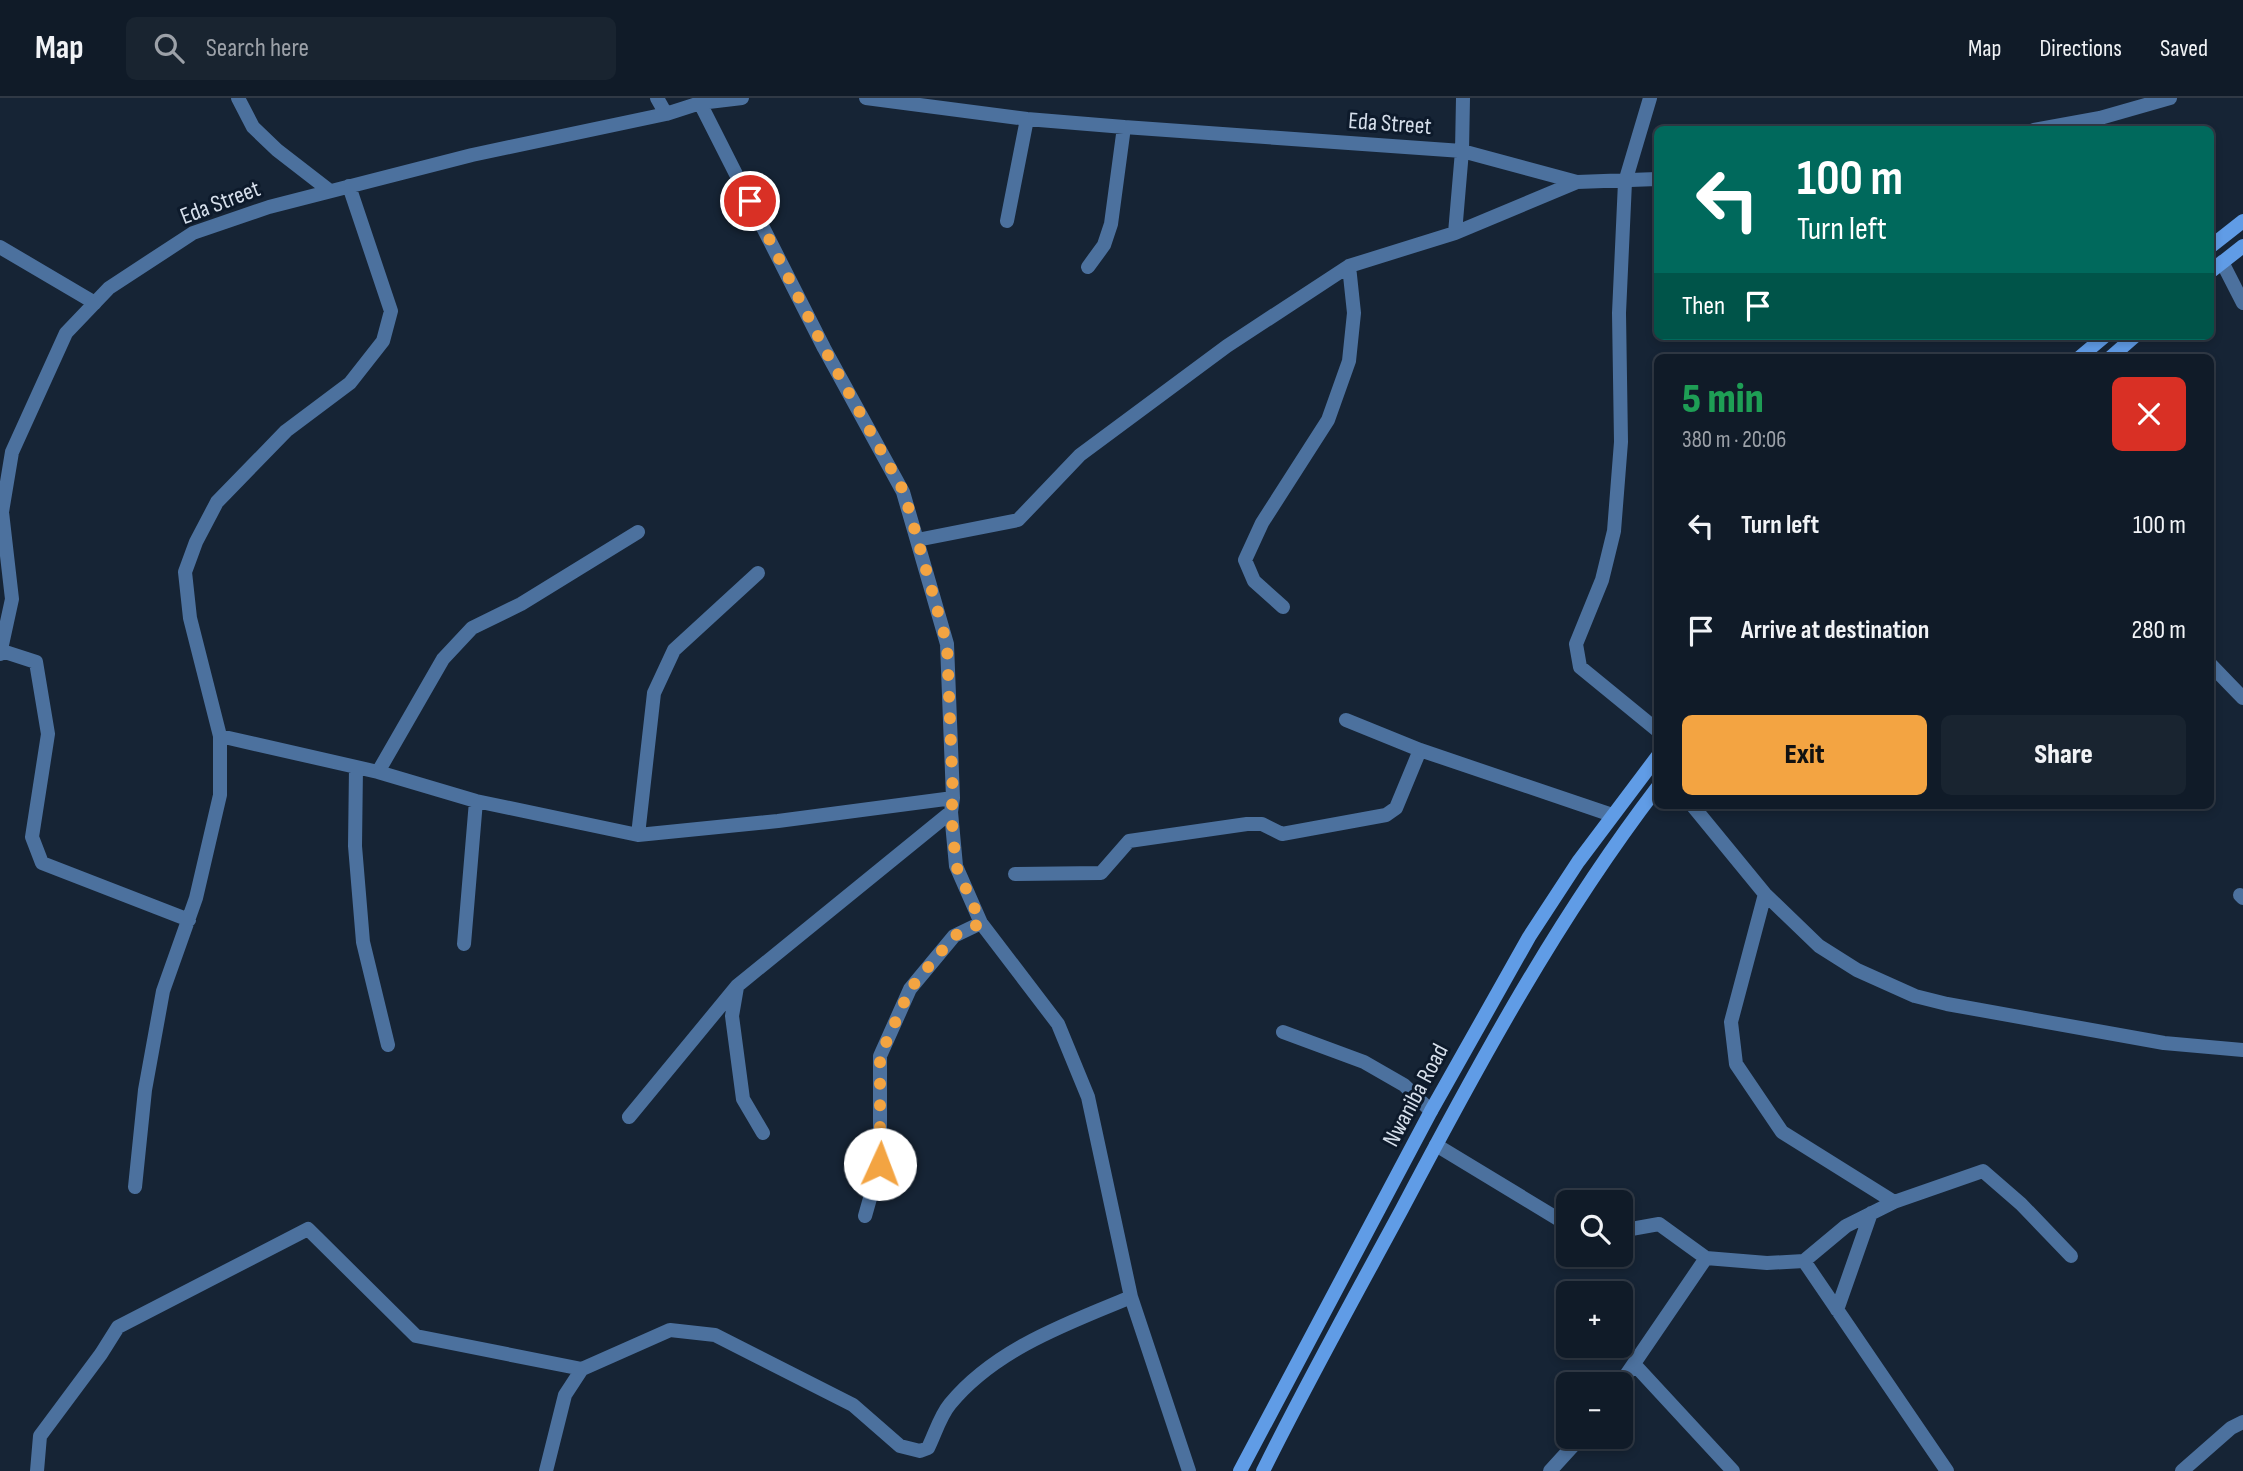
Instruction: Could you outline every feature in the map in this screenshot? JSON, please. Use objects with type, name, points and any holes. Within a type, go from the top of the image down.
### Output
[{"type":"main road","points":[[2214,244],[2243,221]]},
{"type":"main road","points":[[2214,269],[2243,246]]},
{"type":"main road","points":[[2084,354],[2100,340]]},
{"type":"main road","points":[[2115,354],[2131,340]]},
{"type":"main road","name":"Nwaniba Road","points":[[1240,1471],[1432,1111],[1529,937],[1612,815],[1654,761]]},
{"type":"main road","points":[[1263,1471],[1436,1145],[1553,936],[1654,792]]},
{"type":"street","points":[[238,98],[253,127],[277,150],[330,191]]},
{"type":"street","points":[[657,98],[666,114]]},
{"type":"street","name":"Eda Street","points":[[1,653],[12,599],[2,512],[12,452],[66,333],[109,288],[193,233],[270,207],[472,155],[666,114],[699,103],[742,98]]},
{"type":"street","name":"Eda Street","points":[[866,98],[1124,127],[1462,151],[1577,182],[1654,179]]},
{"type":"street","points":[[1455,233],[1462,151],[1463,98]]},
{"type":"street","points":[[1650,98],[1625,182],[1619,313],[1621,442],[1614,531],[1602,580],[1576,644],[1580,667],[1654,728]]},
{"type":"street","points":[[2057,126],[2100,118],[2170,98]]},
{"type":"street","points":[[699,103],[824,348],[904,492],[947,644],[956,866],[981,923],[1058,1024],[1088,1097],[1131,1297],[1189,1471]]},
{"type":"street","points":[[1007,221],[1027,118]]},
{"type":"street","points":[[1088,267],[1104,245],[1111,223],[1124,127]]},
{"type":"street","points":[[917,540],[1018,520],[1080,455],[1227,346],[1349,266],[1455,233],[1577,182]]},
{"type":"street","points":[[135,1187],[145,1090],[163,991],[196,898],[220,795],[220,736],[190,618],[185,572],[196,542],[218,502],[286,431],[350,383],[383,341],[391,312],[349,186]]},
{"type":"street","points":[[0,247],[95,303]]},
{"type":"street","points":[[2222,262],[2243,303]]},
{"type":"street","points":[[1283,607],[1254,581],[1245,559],[1262,523],[1328,420],[1349,361],[1354,313],[1349,266]]},
{"type":"street","points":[[378,772],[443,659],[472,628],[522,604],[638,532]]},
{"type":"street","points":[[638,835],[654,693],[674,650],[758,573]]},
{"type":"street","points":[[1,653],[36,662],[48,734],[32,837],[42,863],[189,920]]},
{"type":"street","points":[[2214,668],[2243,698]]},
{"type":"street","points":[[1346,720],[1420,750],[1612,815]]},
{"type":"street","points":[[220,736],[378,772],[476,801],[638,835],[952,805]]},
{"type":"street","points":[[1015,873],[1101,873],[1129,841],[1247,824],[1262,824],[1282,834],[1386,815],[1396,808],[1420,750]]},
{"type":"street","points":[[356,767],[355,846],[363,942],[388,1045]]},
{"type":"street","points":[[464,944],[476,801]]},
{"type":"street","points":[[629,1117],[737,986],[952,805]]},
{"type":"street","points":[[1695,809],[1765,894],[1819,946],[1857,970],[1915,996],[2164,1043],[2243,1050]]},
{"type":"street","points":[[1765,894],[1731,1022],[1736,1064],[1782,1132],[1894,1202]]},
{"type":"street","points":[[864,1216],[880,1164],[880,1056],[910,989],[954,936],[981,923]]},
{"type":"street","points":[[737,986],[733,1016],[743,1099],[763,1133]]},
{"type":"street","points":[[1283,1032],[1364,1062],[1404,1085],[1432,1111]]},
{"type":"street","points":[[1436,1145],[1556,1218]]},
{"type":"street","points":[[1633,1229],[1659,1224],[1706,1258],[1767,1263],[1804,1261],[1846,1226],[1871,1213],[1894,1202],[1983,1171],[2021,1204],[2071,1256]]},
{"type":"street","points":[[1837,1310],[1871,1213]]},
{"type":"street","points":[[37,1471],[40,1436],[101,1354],[118,1326],[308,1229],[416,1336],[582,1369]]},
{"type":"street","points":[[1628,1372],[1706,1258]]},
{"type":"street","points":[[1804,1261],[1947,1471]]},
{"type":"street","points":[[546,1471],[565,1395],[582,1369],[670,1330],[715,1335],[853,1405],[900,1446],[920,1451],[928,1448],[948,1406],[972,1382],[998,1362],[1047,1332],[1131,1297]]},
{"type":"street","points":[[1634,1364],[1734,1471]]},
{"type":"street","points":[[2182,1471],[2231,1428],[2243,1422]]},
{"type":"street","points":[[1550,1471],[1570,1449]]},
{"type":"route","points":[[750,201],[824,348],[904,492],[947,644],[953,798],[951,812],[956,866],[981,923],[954,936],[910,989],[880,1056],[880,1164]]}]
